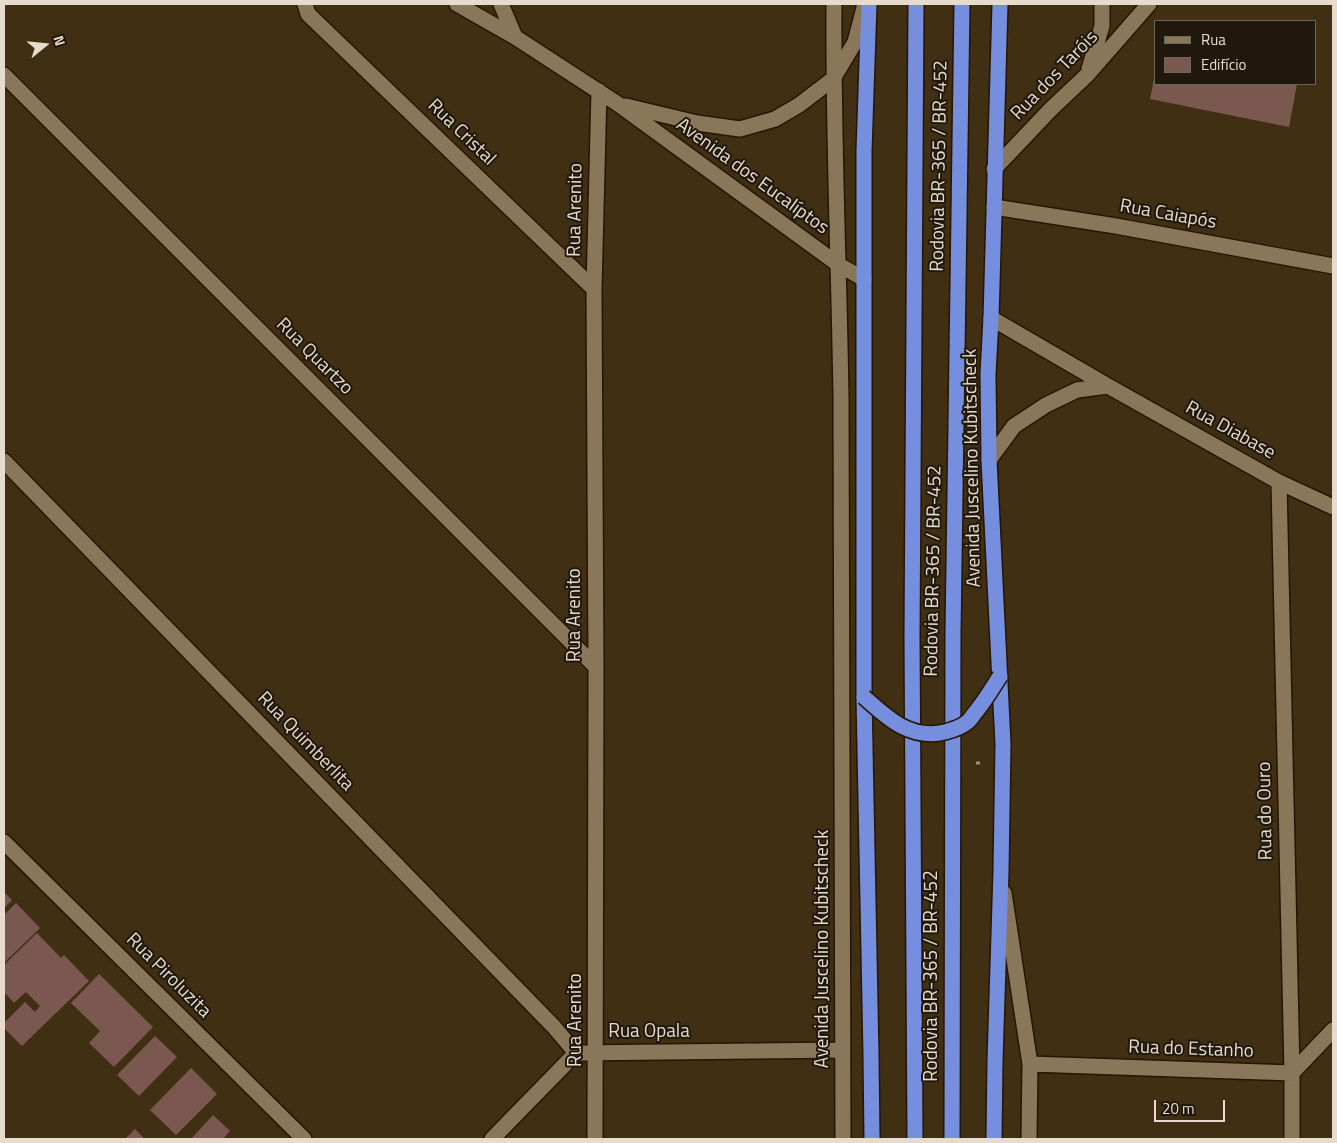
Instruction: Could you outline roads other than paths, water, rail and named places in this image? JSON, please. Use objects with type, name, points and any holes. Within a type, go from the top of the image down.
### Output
[{"type":"highway","points":[[867,4],[864,279],[864,697],[872,1139]]},
{"type":"highway","name":"Rodovia BR-365 / BR-452","points":[[915,1139],[912,636],[916,4]]},
{"type":"highway","name":"Rodovia BR-365 / BR-452","points":[[952,1139],[953,643],[962,4]]},
{"type":"highway","name":"Avenida Juscelino Kubitscheck","points":[[994,1139],[1003,744],[988,460],[988,374],[1000,4]]},
{"type":"highway","points":[[864,697],[883,715],[903,728],[920,734],[935,734],[953,730],[967,723],[985,700],[1000,676]]},
{"type":"street","name":"Rua Cristal","points":[[305,4],[308,14],[594,289]]},
{"type":"street","name":"Avenida dos Eucalíptos","points":[[458,4],[515,37],[599,91],[839,265],[864,279]]},
{"type":"street","points":[[501,4],[515,37]]},
{"type":"street","name":"Avenida Juscelino Kubitscheck","points":[[834,4],[841,408],[844,759],[843,1139]]},
{"type":"street","name":"Avenida dos Eucalíptos","points":[[618,104],[697,123],[740,128],[775,119],[834,79],[855,42],[867,4]]},
{"type":"street","points":[[1087,75],[1102,26],[1102,4]]},
{"type":"street","name":"Rua dos Taróis","points":[[994,169],[1051,109],[1087,75],[1147,6]]},
{"type":"street","name":"Rua Quartzo","points":[[4,75],[596,667]]},
{"type":"street","name":"Rua Arenito","points":[[595,1139],[596,667],[594,289],[599,91]]},
{"type":"street","name":"Rua Caiapós","points":[[994,207],[1116,226],[1333,266]]},
{"type":"street","name":"Rua Diabase","points":[[991,318],[1279,482],[1333,508]]},
{"type":"street","points":[[988,460],[1014,426],[1046,405],[1076,390],[1108,386]]},
{"type":"street","name":"Rua Quimberlita","points":[[4,461],[540,1013],[576,1053]]},
{"type":"street","name":"Rua do Ouro","points":[[1279,482],[1292,1139]]},
{"type":"street","name":"Rua Piroluzita","points":[[4,842],[304,1139]]},
{"type":"street","name":"Avenida Juscelino Kubitscheck","points":[[1001,871],[1030,1064],[1029,1139]]},
{"type":"street","points":[[1292,1073],[1333,1030]]},
{"type":"street","name":"Rua Opala","points":[[576,1053],[843,1050]]},
{"type":"street","points":[[492,1139],[576,1053]]},
{"type":"street","name":"Rua do Estanho","points":[[1030,1064],[1292,1073]]}]
